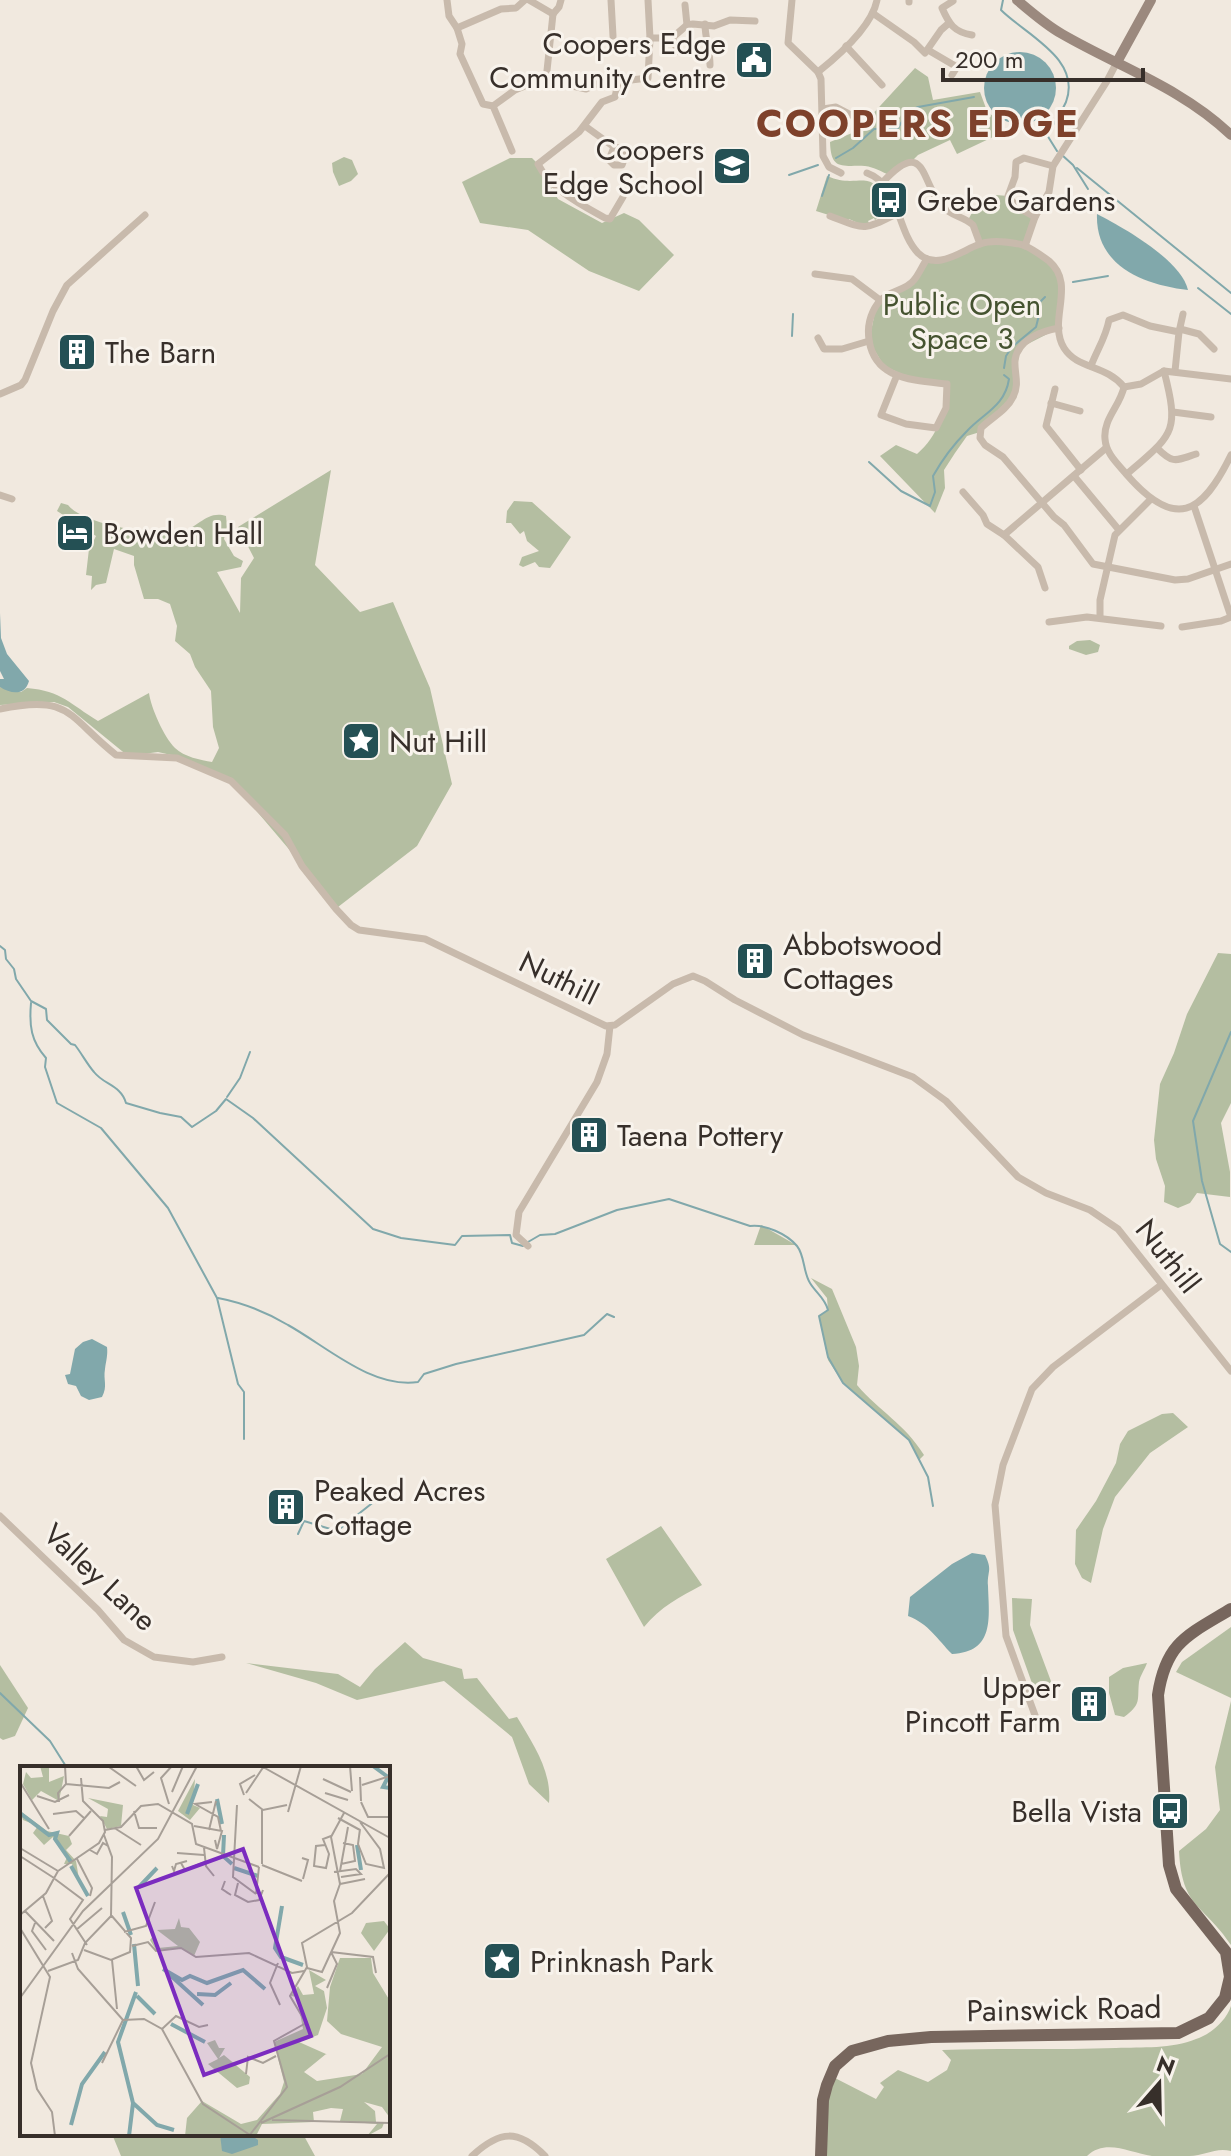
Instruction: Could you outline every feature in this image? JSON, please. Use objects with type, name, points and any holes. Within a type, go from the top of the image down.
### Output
[{"type":"main road","name":"Painswick Road","points":[[821,2156],[823,2100],[827,2085],[835,2066],[852,2051],[888,2041],[931,2037],[1178,2033],[1209,2018],[1225,1998],[1230,1977],[1226,1952],[1176,1889],[1169,1865],[1158,1695],[1162,1671],[1172,1649],[1231,1609]]},
{"type":"street","points":[[447,0],[449,16],[462,44],[460,54],[483,104],[493,106],[523,86],[546,80],[586,89],[597,84],[648,78],[648,0]]},
{"type":"street","points":[[457,28],[501,9],[516,8],[527,0],[553,14]]},
{"type":"street","points":[[546,80],[553,14],[561,0]]},
{"type":"street","points":[[611,0],[613,36]]},
{"type":"street","points":[[792,0],[788,43],[818,72],[822,84],[823,156],[829,167],[841,173]]},
{"type":"street","points":[[818,72],[843,52],[874,14],[877,0]]},
{"type":"street","points":[[1017,0],[1059,33],[1196,106],[1231,135]]},
{"type":"street","points":[[1025,246],[1035,217],[1049,192],[1054,163],[1107,81],[1151,0]]},
{"type":"street","points":[[953,1],[942,8],[949,23],[959,33],[972,35]]},
{"type":"street","points":[[685,5],[687,25]]},
{"type":"street","points":[[874,14],[925,53],[949,23]]},
{"type":"street","points":[[650,38],[672,38],[687,25],[714,26],[730,20],[755,21]]},
{"type":"street","points":[[705,24],[705,34],[710,43],[710,65]]},
{"type":"street","points":[[672,38],[678,51]]},
{"type":"street","points":[[846,46],[882,85]]},
{"type":"street","points":[[928,50],[957,67],[952,75]]},
{"type":"street","points":[[865,69],[874,62]]},
{"type":"street","points":[[618,83],[615,97],[602,102],[585,126],[538,164],[563,192],[605,218],[613,216],[623,197]]},
{"type":"street","points":[[493,106],[512,151]]},
{"type":"street","points":[[823,109],[836,107],[855,117]]},
{"type":"street","points":[[585,126],[614,147]]},
{"type":"street","points":[[1035,217],[1017,207],[1008,196],[1015,177],[1016,162],[1024,158],[1054,163]]},
{"type":"street","points":[[883,182],[900,165],[911,162],[918,165],[925,173],[937,201],[946,211],[973,225],[980,244]]},
{"type":"street","points":[[867,173],[883,182],[913,245],[927,259],[936,261],[959,256],[980,244],[1007,242],[1025,246],[1057,268],[1063,288],[1059,328],[1065,349],[1081,364],[1109,372],[1124,387]]},
{"type":"street","points":[[830,216],[862,228],[871,227],[898,213]]},
{"type":"street","points":[[0,394],[21,385],[25,380],[67,285],[145,215]]},
{"type":"street","points":[[897,375],[881,415],[906,424],[936,428],[946,408],[947,384],[897,375],[884,366],[869,341],[872,315],[880,300],[912,282],[927,259]]},
{"type":"street","points":[[824,264],[818,274],[852,279],[880,300]]},
{"type":"street","points":[[1175,371],[1183,314]]},
{"type":"street","points":[[1091,366],[1099,343],[1107,335],[1109,320],[1123,315],[1150,326],[1199,334],[1214,349]]},
{"type":"street","points":[[1059,328],[1038,334],[1020,348],[1016,356],[1017,386],[1009,404],[980,432],[985,445],[1003,457],[1072,535],[1089,561],[1175,580],[1188,579],[1231,564]]},
{"type":"street","points":[[818,338],[824,349],[842,349],[869,341]]},
{"type":"street","points":[[1124,387],[1141,384],[1164,371],[1231,379]]},
{"type":"street","points":[[1127,474],[1157,448],[1170,431],[1173,412],[1164,371]]},
{"type":"street","points":[[1124,387],[1105,427],[1106,448],[1151,499],[1173,509],[1194,506],[1228,471],[1231,455]]},
{"type":"street","points":[[1055,389],[1046,426],[1119,530]]},
{"type":"street","points":[[1051,403],[1080,411]]},
{"type":"street","points":[[1173,412],[1211,417]]},
{"type":"street","points":[[1004,535],[1106,448]]},
{"type":"street","points":[[1157,448],[1168,460],[1175,461],[1196,454]]},
{"type":"street","points":[[963,492],[987,524],[1004,535],[1038,567],[1045,588]]},
{"type":"street","points":[[0,495],[12,499]]},
{"type":"street","points":[[1100,617],[1100,600],[1112,544],[1119,530],[1151,499]]},
{"type":"street","points":[[1182,627],[1231,617],[1194,506]]},
{"type":"street","points":[[1049,622],[1100,617],[1161,626]]},
{"type":"street","name":"Nuthill","points":[[0,709],[24,704],[64,709],[76,716],[116,755],[177,758],[231,781],[285,835],[302,866],[351,925],[359,930],[425,939],[581,1016],[610,1026],[673,984],[693,976],[803,1035],[913,1077],[946,1101],[1018,1177],[1031,1186],[1107,1219],[1118,1229],[1231,1371]]},
{"type":"street","points":[[528,1246],[516,1235],[519,1212],[597,1082],[607,1054],[610,1026]]},
{"type":"street","points":[[1036,1718],[1006,1636],[995,1505],[1003,1465],[1032,1389],[1053,1367],[1161,1285]]},
{"type":"street","name":"Valley Lane","points":[[0,1516],[98,1610],[124,1640],[154,1657],[193,1662],[222,1657]]},
{"type":"street","points":[[472,2156],[497,2137],[511,2134],[532,2143],[545,2156]]},
{"type":"green space","points":[[915,68],[928,77],[933,100],[980,92],[987,111],[1002,124],[993,137],[957,154],[950,140],[918,155],[889,175],[875,168],[844,166],[835,162],[830,142],[857,131]]},
{"type":"green space","points":[[344,157],[352,160],[358,174],[339,186],[332,163]]},
{"type":"green space","points":[[510,158],[532,158],[558,199],[602,223],[624,213],[639,220],[674,255],[639,291],[589,271],[528,230],[480,223],[462,182]]},
{"type":"green space","points":[[827,176],[870,182],[883,195],[889,209],[875,220],[860,224],[816,211]]},
{"type":"green space","name":"Public Open Space 3","points":[[996,195],[1008,196],[1035,217],[1025,246],[1037,252],[1061,277],[1059,328],[1020,348],[1013,397],[980,432],[967,436],[955,453],[944,470],[945,488],[935,513],[880,456],[896,445],[917,454],[924,447],[940,422],[947,384],[915,380],[884,366],[869,341],[876,307],[912,282],[927,259],[936,261],[980,244],[968,220],[978,202]]},
{"type":"green space","points":[[331,470],[315,565],[360,612],[393,602],[430,688],[452,784],[417,846],[338,907],[231,781],[180,757],[158,752],[128,756],[68,707],[54,702],[0,705],[0,687],[21,692],[27,688],[65,699],[98,721],[149,693],[159,722],[175,748],[188,756],[212,762],[219,748],[213,727],[211,691],[190,654],[175,641],[177,626],[170,604],[158,599],[144,599],[134,556],[114,549],[106,583],[96,585],[91,590],[92,576],[86,575],[90,540],[93,542],[96,536],[57,511],[61,503],[88,518],[155,533],[181,532],[213,515],[226,516],[224,539],[234,556],[243,561],[241,567],[217,572],[240,613],[241,578],[254,558],[238,527]]},
{"type":"green space","points":[[514,501],[532,502],[571,537],[550,568],[539,567],[535,562],[523,567],[519,565],[522,557],[539,551],[527,541],[524,531],[520,534],[511,523],[506,523],[507,511]]},
{"type":"green space","points":[[1090,640],[1100,645],[1098,652],[1086,655],[1069,649],[1077,641]]},
{"type":"green space","points":[[1218,953],[1231,954],[1231,1103],[1221,1123],[1230,1172],[1230,1197],[1197,1193],[1190,1203],[1178,1208],[1164,1202],[1165,1186],[1156,1159],[1154,1140],[1160,1084],[1187,1014]]},
{"type":"green space","points":[[761,1225],[796,1245],[754,1245]]},
{"type":"green space","points":[[811,1278],[832,1289],[856,1347],[859,1366],[857,1385],[916,1444],[924,1455],[919,1460],[909,1440],[843,1383],[828,1360],[819,1316],[828,1310],[827,1298]]},
{"type":"green space","points":[[1173,1413],[1188,1427],[1150,1453],[1115,1497],[1103,1529],[1091,1583],[1082,1578],[1075,1564],[1076,1530],[1116,1463],[1120,1444],[1128,1431],[1162,1414]]},
{"type":"green space","points":[[661,1526],[702,1585],[664,1608],[644,1627],[606,1559]]},
{"type":"green space","points":[[1012,1598],[1032,1599],[1030,1625],[1055,1692],[1033,1686],[1013,1630]]},
{"type":"green space","points":[[1231,1627],[1231,1698],[1176,1672],[1182,1662]]},
{"type":"green space","points":[[405,1642],[423,1658],[462,1669],[464,1679],[477,1678],[509,1719],[517,1717],[544,1769],[549,1803],[529,1784],[512,1737],[444,1681],[357,1700],[316,1683],[246,1663],[338,1674],[360,1687]]},
{"type":"green space","points":[[1147,1663],[1140,1680],[1136,1705],[1124,1717],[1115,1715],[1109,1693],[1109,1677],[1123,1668]]},
{"type":"green space","points":[[0,1665],[28,1708],[15,1736],[3,1740],[0,1738]]},
{"type":"green space","points":[[1231,1701],[1231,1945],[1189,1895],[1184,1884],[1179,1851],[1206,1829],[1220,1810],[1215,1767]]},
{"type":"green space","points":[[1231,2006],[1231,2151],[1152,2156],[1110,2147],[1087,2156],[825,2156],[828,2093],[833,2077],[876,2099],[884,2087],[880,2083],[898,2070],[928,2082],[947,2070],[951,2060],[942,2050],[1094,2049],[1177,2044],[1202,2037],[1212,2030],[1226,2017]]},
{"type":"green space","points":[[113,2136],[304,2136],[315,2156],[121,2156]]},
{"type":"water","points":[[1020,52],[1040,58],[1050,68],[1056,88],[1050,108],[1040,118],[1020,124],[1000,118],[990,108],[984,88],[990,68],[1000,58]]},
{"type":"water","points":[[1097,214],[1163,256],[1175,267],[1188,290],[1139,277],[1113,260],[1104,247]]},
{"type":"water","points":[[0,613],[1,638],[7,654],[29,681],[21,691],[13,692],[0,687],[0,679],[4,679],[0,671]]},
{"type":"water","points":[[92,1339],[107,1347],[107,1353],[104,1393],[102,1397],[89,1400],[81,1396],[76,1386],[68,1384],[65,1375],[70,1374],[75,1349]]},
{"type":"water","points":[[972,1553],[985,1555],[989,1564],[988,1621],[983,1640],[976,1647],[952,1654],[927,1628],[908,1616],[910,1597],[952,1564]]},
{"type":"water","points":[[220,2136],[252,2136],[258,2140],[258,2145],[232,2154],[222,2151]]},
{"type":"waterway","points":[[1003,0],[1001,10],[1049,49],[1066,73],[1069,87],[1066,102],[1047,135],[1057,151]]},
{"type":"waterway","points":[[836,158],[874,129],[898,128],[908,112],[918,107],[974,97]]},
{"type":"waterway","points":[[1062,155],[1073,165],[1088,189]]},
{"type":"waterway","points":[[789,175],[818,165]]},
{"type":"waterway","points":[[1077,168],[1231,293]]},
{"type":"waterway","points":[[822,196],[829,175]]},
{"type":"waterway","points":[[1073,282],[1108,276]]},
{"type":"waterway","points":[[1198,288],[1231,314]]},
{"type":"waterway","points":[[1004,368],[1006,356],[1012,347],[1036,327],[1039,315],[1036,306],[1045,297]]},
{"type":"waterway","points":[[792,336],[793,314]]},
{"type":"waterway","points":[[869,462],[901,491],[930,506],[935,492],[933,476],[957,441],[1003,396],[1009,379],[1004,375]]},
{"type":"waterway","points":[[0,946],[31,1001],[46,1009],[47,1020],[75,1045],[98,1076],[120,1092],[126,1103],[181,1117],[192,1127],[216,1111],[226,1099],[253,1118],[373,1229],[401,1238],[455,1245],[462,1236],[510,1235],[512,1243],[523,1246]]},
{"type":"waterway","points":[[31,1003],[32,1033],[46,1058],[45,1067],[57,1103],[101,1128],[168,1208],[217,1298],[238,1384],[244,1392],[244,1439]]},
{"type":"waterway","points":[[1231,1032],[1193,1121],[1202,1181],[1220,1244],[1231,1252]]},
{"type":"waterway","points":[[227,1097],[240,1078],[250,1052]]},
{"type":"waterway","points":[[528,1242],[540,1235],[555,1234],[617,1210],[669,1199],[750,1226],[769,1228],[788,1238],[800,1250],[808,1279],[827,1306],[828,1310],[819,1316],[828,1357],[843,1383],[909,1440],[928,1477],[933,1506]]},
{"type":"waterway","points":[[218,1298],[263,1312],[367,1373],[401,1382],[418,1382],[424,1374],[456,1364],[584,1335],[607,1314],[614,1317]]},
{"type":"waterway","points":[[298,1534],[304,1521],[337,1531],[390,1489]]},
{"type":"waterway","points":[[0,1693],[50,1741],[66,1766]]},
{"type":"place","name":"Coopers Edge Community Centre","points":[[754,60]]},
{"type":"place","name":"Coopers Edge School","points":[[732,166]]},
{"type":"place","name":"Grebe Gardens","points":[[889,200]]},
{"type":"place","name":"The Barn","points":[[77,352]]},
{"type":"place","name":"Bowden Hall","points":[[75,533]]},
{"type":"place","name":"Nut Hill","points":[[361,741]]},
{"type":"place","name":"Abbotswood Cottages","points":[[755,961]]},
{"type":"place","name":"Taena Pottery","points":[[589,1135]]},
{"type":"place","name":"Peaked Acres Cottage","points":[[286,1507]]},
{"type":"place","name":"Upper Pincott Farm","points":[[1089,1704]]},
{"type":"place","name":"Bella Vista","points":[[1170,1811]]},
{"type":"place","name":"Prinknash Park","points":[[502,1961]]},
{"type":"district","name":"COOPERS EDGE","points":[[918,123]]}]
